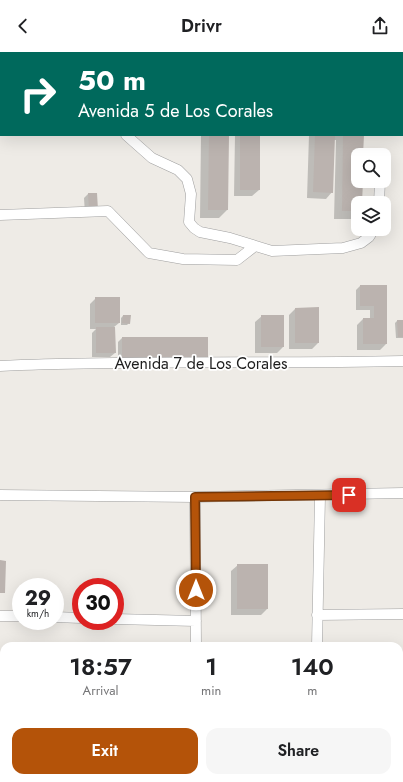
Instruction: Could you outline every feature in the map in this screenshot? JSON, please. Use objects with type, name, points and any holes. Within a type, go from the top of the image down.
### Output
[{"type":"street","points":[[127,136],[152,158],[178,170],[187,179],[191,194],[189,222],[200,232],[230,238],[272,251],[343,248],[361,243],[370,236]]},
{"type":"street","points":[[0,215],[108,211],[149,253],[183,259],[237,260],[255,246]]},
{"type":"street","name":"Avenida 7 de Los Corales","points":[[0,366],[70,363],[339,363],[403,361]]},
{"type":"street","points":[[0,495],[195,497],[403,494]]},
{"type":"street","points":[[317,642],[320,496]]},
{"type":"street","points":[[195,497],[196,642]]},
{"type":"street","points":[[317,615],[403,614]]},
{"type":"street","points":[[0,616],[12,616]]},
{"type":"street","points":[[124,619],[196,621]]},
{"type":"building","points":[[209,136],[229,136],[228,210],[208,210]]},
{"type":"building","points":[[240,136],[260,136],[260,190],[240,190]]},
{"type":"building","points":[[315,136],[335,136],[333,193],[313,192]]},
{"type":"building","points":[[343,136],[364,136],[363,148],[351,148],[351,188],[363,188],[362,196],[351,196],[351,211],[342,211]]},
{"type":"building","points":[[88,193],[97,193],[98,210],[89,210]]},
{"type":"building","points":[[360,285],[387,285],[387,344],[363,344],[363,318],[374,318],[374,306],[360,306]]},
{"type":"building","points":[[95,297],[120,297],[120,323],[95,323]]},
{"type":"building","points":[[319,307],[319,343],[295,343],[295,308]]},
{"type":"building","points":[[123,315],[131,315],[130,324],[122,323]]},
{"type":"building","points":[[261,315],[284,315],[284,347],[261,347]]},
{"type":"building","points":[[397,320],[403,320],[403,337],[398,337]]},
{"type":"building","points":[[96,327],[115,327],[116,353],[96,353]]},
{"type":"building","points":[[122,337],[208,337],[208,358],[122,358]]},
{"type":"building","points":[[0,560],[6,561],[5,593],[0,593]]},
{"type":"building","points":[[237,564],[268,564],[268,609],[237,609]]},
{"type":"route","points":[[196,590],[195,497],[349,495]]}]
